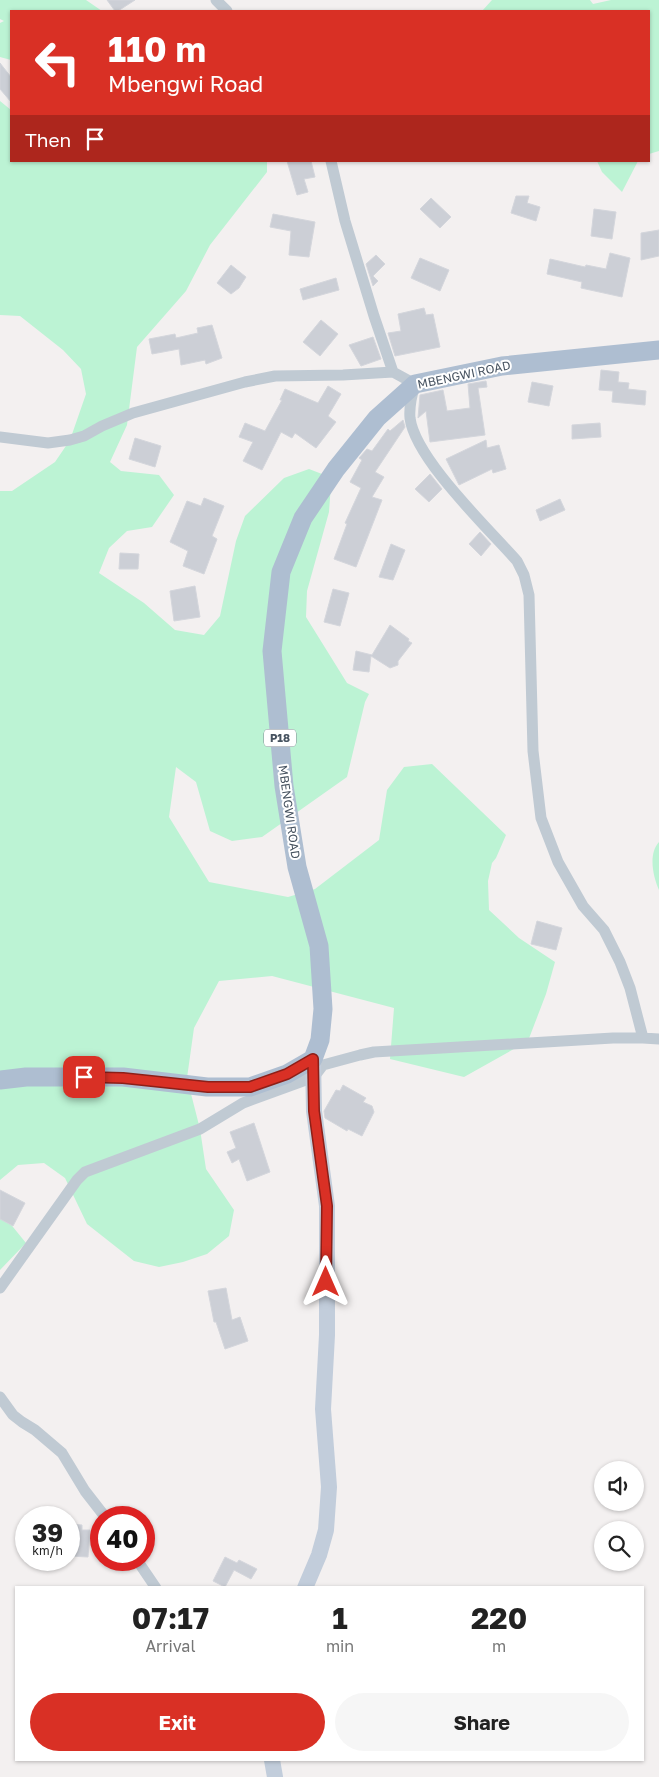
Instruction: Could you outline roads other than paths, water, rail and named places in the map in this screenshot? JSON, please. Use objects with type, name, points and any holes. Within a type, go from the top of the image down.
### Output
[{"type":"main road","name":"MBENGWI ROAD","points":[[314,1068],[320,1040],[323,1009],[319,946],[297,867],[284,786],[272,650],[281,572],[303,518],[336,469],[377,418],[414,384],[502,366],[659,350]]},
{"type":"main road","points":[[0,1080],[26,1077],[123,1078],[208,1087],[250,1087],[287,1074],[314,1068]]},
{"type":"street","points":[[216,0],[226,10]]},
{"type":"street","points":[[331,162],[345,221],[393,372]]},
{"type":"street","points":[[0,437],[48,443],[70,440],[84,436],[133,413],[245,382],[275,376],[393,372],[414,384],[410,417],[419,444],[448,484],[518,561],[524,575],[528,595],[534,751],[541,818],[558,862],[583,906],[604,930],[620,962],[630,988],[643,1038]]},
{"type":"street","points":[[0,1288],[77,1180],[85,1172],[200,1129],[243,1103],[314,1068],[374,1052],[643,1038],[659,1040]]},
{"type":"street","points":[[306,1586],[326,1530],[329,1495],[323,1409],[327,1336],[327,1206],[314,1111],[314,1068]]},
{"type":"street","points":[[0,1397],[13,1415],[62,1452],[85,1491],[97,1506]]},
{"type":"street","points":[[144,1571],[155,1586]]},
{"type":"street","points":[[272,1761],[275,1777]]}]
